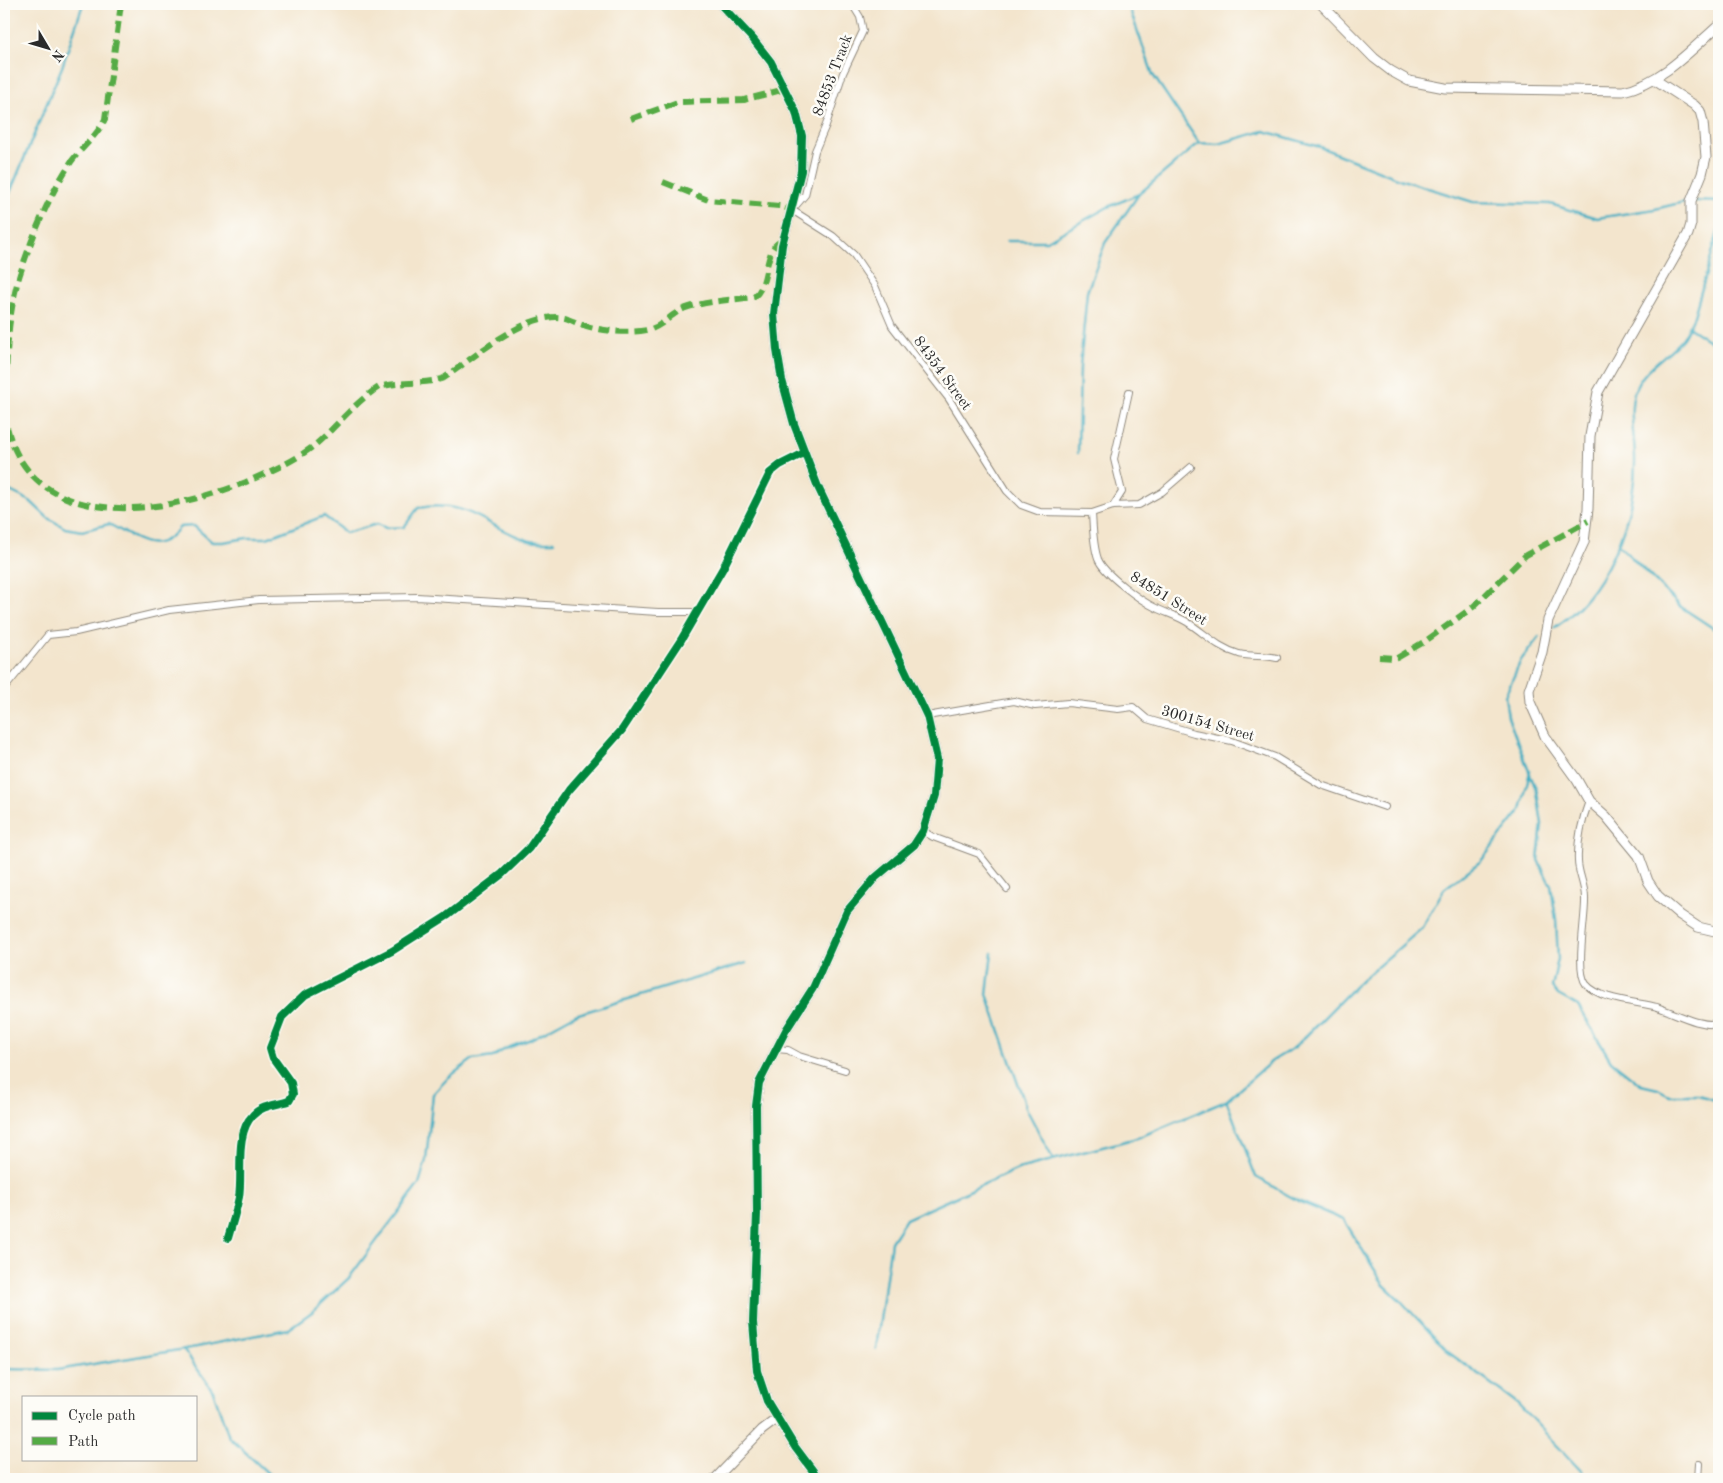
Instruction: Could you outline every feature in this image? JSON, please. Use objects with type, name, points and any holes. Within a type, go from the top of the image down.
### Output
[{"type":"street","points":[[720,4],[753,39],[771,62],[796,112],[802,136],[801,171],[782,245],[774,314],[782,380],[804,453],[927,716],[937,759],[934,796],[923,831],[914,845],[875,878],[847,912],[813,988],[758,1083],[756,1106],[757,1214],[753,1322],[757,1371],[768,1400],[778,1418],[795,1447],[819,1479]]},
{"type":"street","name":"84853 Track","points":[[792,210],[805,195],[815,151],[826,125],[843,72],[863,31],[860,17],[852,4]]},
{"type":"street","points":[[1320,4],[1374,58],[1391,71],[1410,81],[1427,85],[1612,92],[1639,87],[1654,79],[1719,26]]},
{"type":"street","points":[[1654,79],[1700,111],[1706,157],[1702,174],[1691,200],[1691,224],[1688,234],[1598,392],[1590,436],[1588,508],[1584,542],[1548,620],[1542,652],[1529,690],[1530,702],[1537,721],[1578,780],[1589,801],[1606,816],[1634,849],[1658,896],[1680,915],[1698,927],[1719,932]]},
{"type":"street","name":"84354 Street","points":[[792,210],[833,236],[854,255],[875,286],[892,326],[950,399],[1014,500],[1028,509],[1040,512],[1092,513],[1113,506],[1139,505],[1162,492],[1191,467]]},
{"type":"street","points":[[1113,506],[1122,492],[1114,459],[1129,392]]},
{"type":"street","points":[[228,1238],[238,1198],[242,1144],[246,1127],[253,1115],[265,1107],[289,1101],[293,1094],[291,1083],[281,1073],[270,1048],[282,1017],[305,995],[392,951],[447,916],[502,874],[522,855],[570,790],[622,730],[681,640],[723,568],[770,473],[780,465],[804,453]]},
{"type":"street","name":"84851 Street","points":[[1092,513],[1098,560],[1123,585],[1156,608],[1188,622],[1209,640],[1223,648],[1241,654],[1277,658]]},
{"type":"street","points":[[4,689],[48,635],[76,632],[169,610],[259,600],[417,597],[658,612],[696,612]]},
{"type":"street","name":"300154 Street","points":[[927,716],[1014,701],[1035,706],[1068,703],[1118,709],[1133,707],[1147,718],[1194,733],[1232,741],[1276,757],[1321,785],[1384,807]]},
{"type":"street","points":[[1589,801],[1581,829],[1578,862],[1585,896],[1582,964],[1584,982],[1599,993],[1658,1008],[1692,1020],[1719,1024]]},
{"type":"street","points":[[923,831],[932,837],[979,854],[1007,889]]},
{"type":"street","points":[[776,1049],[788,1050],[799,1056],[845,1070]]},
{"type":"street","points":[[715,1479],[762,1430],[778,1418]]},
{"type":"street","points":[[1698,1479],[1699,1464]]},
{"type":"waterway","points":[[4,207],[62,67],[83,4]]},
{"type":"waterway","points":[[1128,4],[1153,75],[1199,143],[1218,144],[1264,131],[1320,147],[1402,180],[1473,202],[1550,204],[1597,218],[1655,209],[1688,201]]},
{"type":"waterway","points":[[1078,453],[1080,367],[1087,292],[1105,243],[1139,194],[1199,143]]},
{"type":"waterway","points":[[1007,241],[1047,241],[1108,207],[1139,194]]},
{"type":"waterway","points":[[1693,201],[1719,202]]},
{"type":"waterway","points":[[1554,628],[1572,614],[1588,597],[1613,556],[1629,510],[1633,487],[1635,455],[1632,401],[1634,393],[1643,377],[1655,363],[1682,339],[1687,331],[1694,316],[1719,229]]},
{"type":"waterway","points":[[1688,327],[1719,347]]},
{"type":"waterway","points":[[4,488],[30,501],[48,518],[65,528],[82,531],[109,524],[138,540],[154,544],[162,542],[180,527],[194,526],[212,542],[223,542],[247,538],[267,538],[324,516],[346,533],[377,524],[386,528],[404,527],[418,508],[436,506],[464,510],[530,541],[554,542]]},
{"type":"waterway","points":[[1619,545],[1681,607],[1719,632]]},
{"type":"waterway","points":[[1539,637],[1521,660],[1505,696],[1508,717],[1537,792],[1542,824],[1538,860],[1551,886],[1556,919],[1558,959],[1552,987],[1558,995],[1578,1006],[1611,1061],[1641,1085],[1658,1089],[1669,1095],[1698,1095],[1719,1101]]},
{"type":"waterway","points":[[876,1349],[891,1242],[906,1219],[1018,1169],[1137,1138],[1226,1101],[1272,1061],[1295,1047],[1356,985],[1421,929],[1444,889],[1481,861],[1521,810],[1530,771]]},
{"type":"waterway","points":[[992,953],[987,994],[1027,1110],[1053,1159]]},
{"type":"waterway","points":[[4,1369],[57,1370],[197,1347],[288,1329],[312,1312],[349,1278],[419,1184],[426,1160],[433,1094],[449,1077],[472,1060],[493,1057],[505,1049],[531,1039],[575,1015],[746,963]]},
{"type":"waterway","points":[[1227,1102],[1256,1177],[1298,1201],[1344,1220],[1384,1285],[1448,1352],[1517,1403],[1584,1474]]},
{"type":"waterway","points":[[184,1350],[213,1391],[229,1437],[274,1479]]},
{"type":"marked path","points":[[121,4],[105,119],[98,131],[71,162],[43,214],[18,281],[8,335],[5,402],[7,427],[22,462],[45,486],[74,501],[107,507],[143,507],[179,502],[246,482],[282,466],[307,451],[362,400],[379,387],[428,382],[444,378],[485,348],[517,328],[534,321],[550,317],[565,318],[598,329],[623,332],[639,331],[658,326],[686,308],[711,302],[754,297],[763,283],[772,250],[784,240]]},
{"type":"marked path","points":[[631,119],[678,102],[744,100],[785,89]]},
{"type":"marked path","points":[[663,182],[708,200],[780,206],[792,210]]},
{"type":"marked path","points":[[1379,657],[1397,658],[1427,640],[1473,607],[1526,555],[1588,521]]},
{"type":"cycle path","points":[[720,4],[753,39],[771,62],[796,112],[802,136],[801,171],[782,245],[774,314],[782,380],[794,424],[818,487],[927,716],[937,759],[934,796],[923,831],[914,845],[875,878],[847,911],[813,988],[786,1030],[759,1083],[756,1106],[757,1214],[753,1322],[757,1371],[767,1401],[795,1447],[819,1479]]},
{"type":"cycle path","points":[[228,1238],[239,1197],[241,1143],[247,1123],[257,1112],[265,1107],[289,1101],[293,1094],[291,1083],[273,1058],[270,1048],[282,1017],[305,995],[392,951],[447,916],[502,874],[529,848],[569,790],[622,730],[681,640],[723,568],[770,473],[780,465],[804,453]]}]
